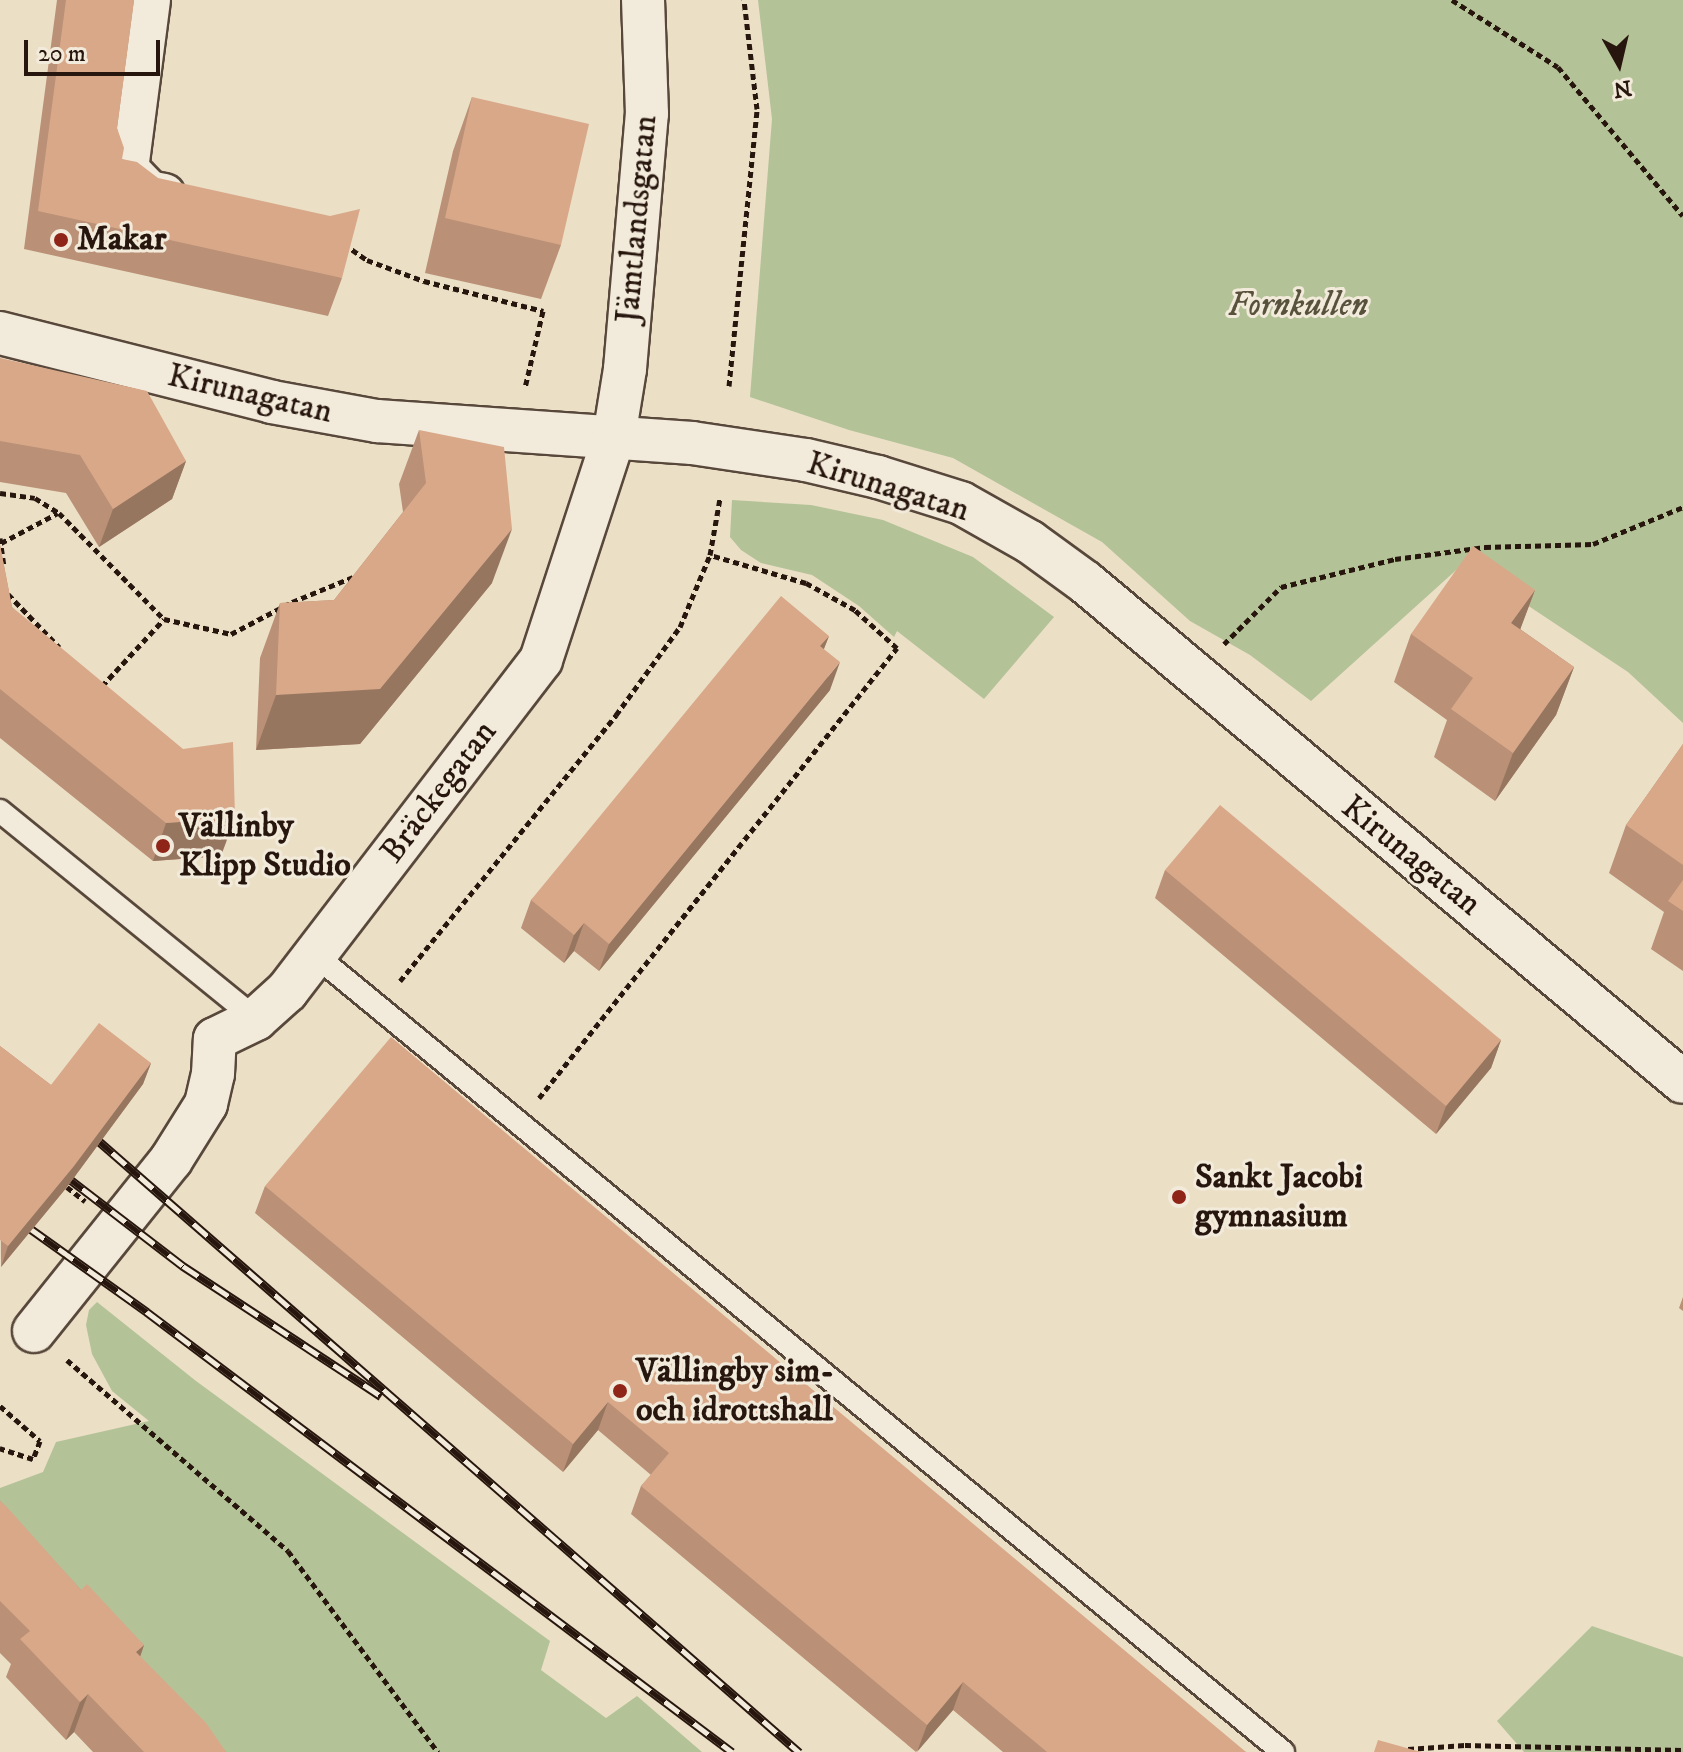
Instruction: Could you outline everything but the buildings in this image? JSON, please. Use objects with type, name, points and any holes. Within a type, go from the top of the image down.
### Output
[{"type":"street","points":[[149,0],[127,169],[149,192],[206,204]]},
{"type":"street","name":"Jämtlandsgatan","points":[[614,437],[625,369],[647,114],[643,0]]},
{"type":"street","name":"Kirunagatan","points":[[0,333],[272,402],[377,421],[692,443],[806,460],[878,477],[961,503],[1030,542],[1085,582],[1683,1082]]},
{"type":"street","name":"Bräckegatan","points":[[34,1331],[171,1160],[206,1104],[213,1074],[215,1039],[256,1019],[287,991],[541,660],[614,437]]},
{"type":"lane","points":[[0,811],[256,1019]]},
{"type":"lane","points":[[315,955],[1283,1752]]},
{"type":"path","points":[[729,386],[757,109],[744,0]]},
{"type":"path","points":[[1452,0],[1558,67],[1683,216]]},
{"type":"path","points":[[333,237],[367,260],[424,281],[543,311],[525,389]]},
{"type":"path","points":[[0,493],[35,498],[59,513],[164,619],[231,634],[292,602],[353,577],[345,587]]},
{"type":"path","points":[[380,1007],[616,715],[680,627],[710,555],[720,498]]},
{"type":"path","points":[[1194,675],[1281,587],[1395,559],[1485,547],[1593,544],[1683,507]]},
{"type":"path","points":[[59,513],[0,540],[8,594],[66,653]]},
{"type":"path","points":[[518,1124],[897,648],[855,610],[806,583],[710,555]]},
{"type":"path","points":[[94,679],[104,687],[164,619]]},
{"type":"path","points":[[34,1331],[288,1551],[438,1752]]},
{"type":"path","points":[[0,1406],[40,1441],[33,1459],[0,1448]]},
{"type":"path","points":[[1406,1750],[1465,1745],[1683,1750]]},
{"type":"green space","name":"Fornkullen","points":[[758,0],[1683,0],[1683,723],[1628,672],[1464,563],[1311,701],[1250,655],[1190,621],[1102,542],[953,458],[849,430],[750,397],[772,119]]},
{"type":"green space","points":[[732,500],[811,505],[883,520],[973,557],[1054,617],[984,699],[897,631],[894,637],[859,606],[812,575],[761,563],[741,550],[730,537]]},
{"type":"green space","points":[[97,1302],[196,1381],[550,1641],[541,1670],[606,1718],[637,1696],[702,1752],[223,1752],[0,1529],[0,1488],[43,1472],[56,1442],[149,1421],[112,1391],[92,1354],[86,1325],[89,1310]]},
{"type":"green space","points":[[1592,1626],[1683,1657],[1683,1752],[1524,1752],[1497,1721]]},
{"type":"railway","points":[[85,1129],[799,1752]]},
{"type":"railway","points":[[54,1167],[183,1266],[381,1396]]},
{"type":"railway","points":[[0,1207],[147,1312],[732,1752]]},
{"type":"place","name":"Makar","points":[[61,240]]},
{"type":"place","name":"Vällinby Klipp Studio","points":[[163,846]]},
{"type":"place","name":"Sankt Jacobi gymnasium","points":[[1179,1197]]},
{"type":"place","name":"Vällingby sim- och idrottshall","points":[[620,1391]]}]
